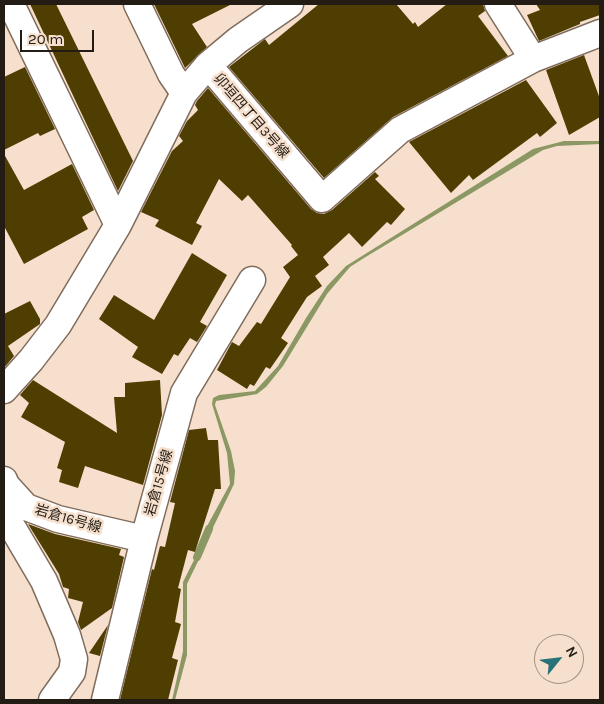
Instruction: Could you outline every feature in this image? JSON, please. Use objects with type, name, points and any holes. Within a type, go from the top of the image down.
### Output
[{"type":"street","points":[[11,4],[118,225]]},
{"type":"street","points":[[138,4],[172,74],[184,93]]},
{"type":"street","points":[[208,65],[238,40],[290,4]]},
{"type":"street","points":[[498,4],[533,59]]},
{"type":"street","name":"卯垣四丁目3号線","points":[[4,390],[31,360],[58,325],[118,225],[184,93],[208,65],[322,199],[400,130],[533,59],[600,33]]},
{"type":"street","name":"岩倉15号線","points":[[107,692],[144,539],[184,393],[252,280]]},
{"type":"street","name":"岩倉16号線","points":[[4,480],[6,485],[26,507],[58,519],[144,539]]},
{"type":"street","points":[[4,513],[44,581],[67,635],[74,659],[72,672],[52,700]]},
{"type":"street","points":[[72,672],[107,692]]},
{"type":"shaded area","points":[[564,141],[600,141],[600,144],[557,146],[543,150],[350,267],[327,294],[283,366],[266,387],[257,394],[216,401],[215,405],[231,451],[235,471],[234,484],[208,538],[204,537],[206,528],[230,484],[227,453],[212,404],[213,398],[219,395],[255,391],[278,366],[327,286],[346,266],[533,149]]},
{"type":"shaded area","points":[[200,548],[204,549],[187,584],[187,655],[175,700],[172,700],[183,651],[183,582]]},
{"type":"building","points":[[30,4],[56,4],[133,161],[118,191]]},
{"type":"building","points":[[154,4],[232,4],[192,24],[207,47],[185,68]]},
{"type":"building","points":[[319,4],[396,4],[413,24],[415,22],[418,27],[447,4],[483,4],[485,11],[478,16],[508,56],[393,117],[324,178],[229,67],[265,39],[269,45]]},
{"type":"building","points":[[536,4],[600,4],[600,15],[539,41],[527,15],[540,10]]},
{"type":"building","points":[[584,55],[600,99],[600,117],[569,135],[546,70]]},
{"type":"building","points":[[25,67],[55,129],[40,136],[38,133],[4,150],[4,77]]},
{"type":"building","points":[[526,80],[557,123],[540,137],[537,133],[473,180],[469,175],[451,193],[409,142]]},
{"type":"building","points":[[208,88],[311,209],[317,213],[324,214],[332,210],[375,172],[379,176],[375,179],[405,209],[391,225],[387,222],[362,247],[349,233],[323,257],[329,265],[315,276],[322,286],[307,297],[281,338],[288,343],[270,369],[266,367],[254,386],[250,384],[247,389],[217,370],[232,342],[239,346],[257,322],[261,324],[290,277],[283,267],[298,255],[292,245],[248,195],[242,201],[219,179],[196,223],[202,226],[192,245],[155,226],[159,220],[141,212],[172,151],[183,141],[179,136],[187,121],[198,110],[195,105],[197,101]]},
{"type":"building","points":[[4,154],[24,190],[72,164],[94,210],[82,217],[88,229],[24,264],[4,226]]},
{"type":"building","points":[[192,253],[227,275],[200,322],[207,326],[197,342],[190,338],[178,356],[174,354],[162,374],[132,357],[138,347],[99,319],[114,295],[154,320]]},
{"type":"building","points":[[30,301],[40,319],[40,324],[8,346],[14,356],[4,368],[4,314]]},
{"type":"building","points":[[33,380],[117,433],[114,397],[125,397],[125,383],[160,380],[162,415],[143,485],[85,466],[78,488],[59,482],[62,470],[57,468],[65,442],[21,417],[29,403],[20,395]]},
{"type":"building","points":[[206,428],[208,440],[218,440],[221,489],[215,489],[195,552],[188,550],[178,588],[181,589],[175,622],[181,624],[172,658],[178,660],[168,700],[120,700],[152,569],[154,570],[160,546],[165,547],[175,503],[170,502],[189,430]]},
{"type":"building","points":[[28,524],[55,534],[121,549],[119,555],[124,557],[112,608],[81,630],[78,622],[83,602],[68,598],[69,589],[63,587],[59,574]]},
{"type":"building","points":[[108,625],[100,656],[89,653]]},
{"type":"waterway","points":[[197,557],[209,529]]}]
